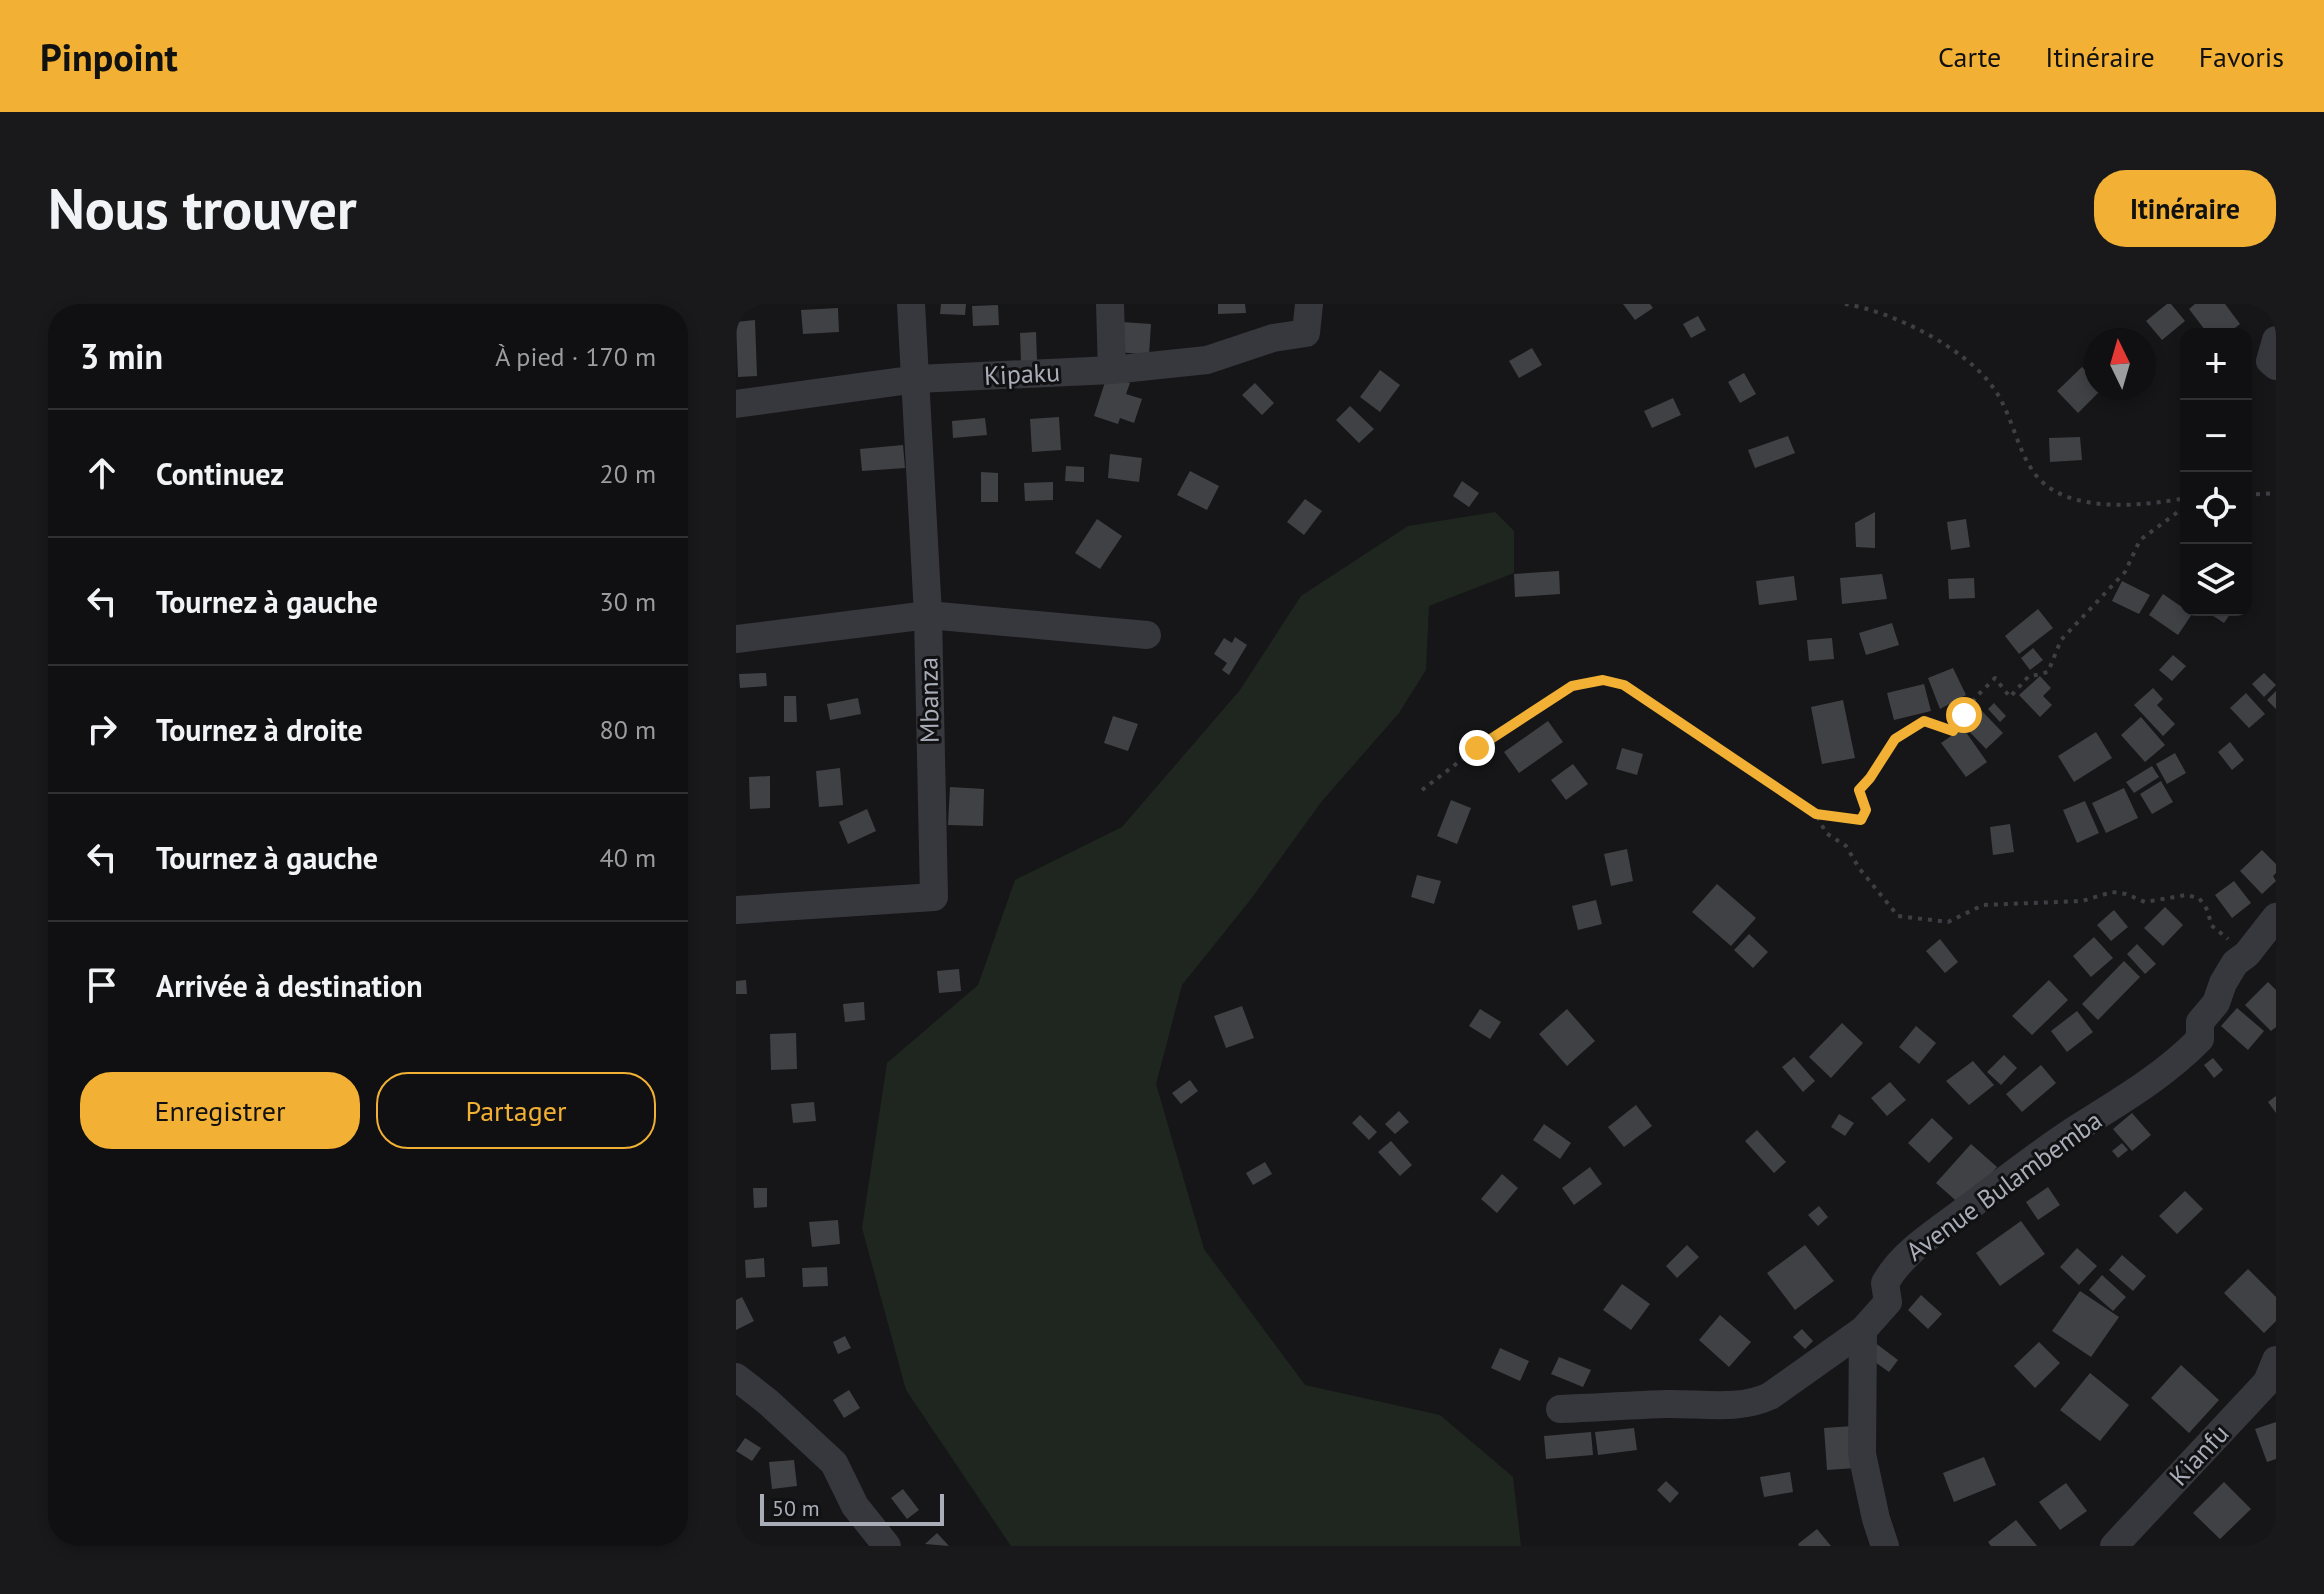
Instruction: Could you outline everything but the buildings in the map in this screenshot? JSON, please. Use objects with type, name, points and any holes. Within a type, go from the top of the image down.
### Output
[{"type":"street","name":"Mbanza","points":[[736,910],[934,897],[928,615],[911,304]]},
{"type":"street","points":[[1110,304],[1112,370]]},
{"type":"street","name":"Kipaku","points":[[736,404],[917,379],[1112,370],[1207,360],[1273,338],[1306,333],[1309,304]]},
{"type":"street","points":[[2276,340],[2270,361],[2276,366]]},
{"type":"street","points":[[736,639],[928,615],[1147,635]]},
{"type":"street","name":"Avenue Bulambemba","points":[[1560,1409],[1758,1402],[1863,1330],[1888,1302],[1885,1283],[1895,1265],[2022,1166],[2124,1100],[2200,1039],[2200,1022],[2216,1003],[2235,963],[2247,954],[2276,917]]},
{"type":"street","points":[[1863,1330],[1862,1454],[1885,1546]]},
{"type":"street","points":[[736,1377],[834,1463],[855,1506],[887,1546]]},
{"type":"street","name":"Kianfu","points":[[2114,1546],[2273,1378]]},
{"type":"path","points":[[1845,304],[1869,309],[1908,325],[1969,362],[1992,386],[2035,474],[2061,494],[2101,506],[2180,499]]},
{"type":"path","points":[[2252,495],[2276,493]]},
{"type":"path","points":[[1422,790],[1477,748],[1572,686],[1603,680],[1624,685],[1816,814],[1861,820],[1866,810],[1859,790],[1895,739],[1924,721],[1953,731],[1976,697],[1995,678],[2010,697],[2028,677],[2048,672],[2061,640],[2125,572],[2140,540],[2180,510]]},
{"type":"path","points":[[1816,814],[1826,833],[1846,846],[1859,868],[1898,916],[1948,922],[1983,905],[2082,901],[2112,892],[2145,902],[2186,895],[2199,898],[2208,911],[2211,925],[2247,954]]},
{"type":"shaded area","points":[[1495,512],[1514,531],[1514,573],[1429,606],[1426,670],[1399,713],[1322,801],[1251,899],[1182,985],[1156,1084],[1204,1249],[1305,1385],[1440,1415],[1513,1477],[1521,1546],[1011,1546],[906,1390],[862,1228],[887,1063],[978,985],[1015,880],[1122,827],[1240,690],[1301,596],[1408,526]]},
{"type":"route","points":[[1477,748],[1572,686],[1603,680],[1624,685],[1816,814],[1861,820],[1866,810],[1859,790],[1895,739],[1924,721],[1953,731],[1964,715]]}]
